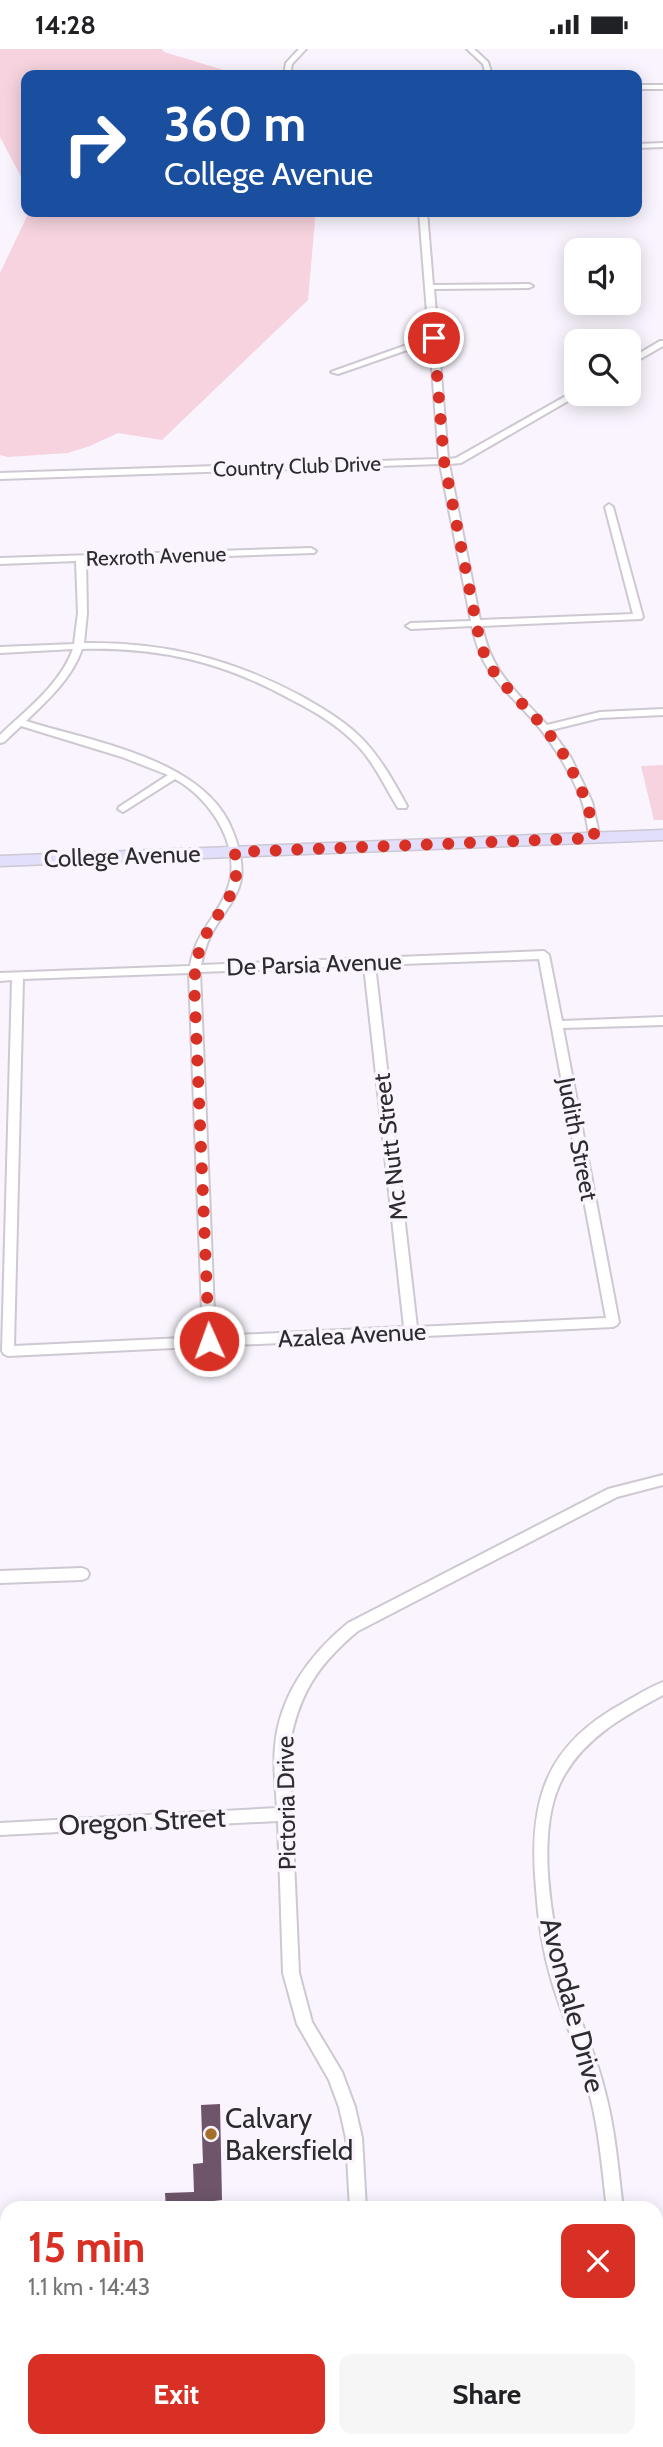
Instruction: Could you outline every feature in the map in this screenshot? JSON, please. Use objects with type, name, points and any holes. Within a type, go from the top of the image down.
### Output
[{"type":"street","points":[[288,70],[289,62],[303,49]]},
{"type":"street","points":[[470,49],[486,63],[488,70]]},
{"type":"street","points":[[642,87],[663,87]]},
{"type":"street","points":[[642,146],[663,145]]},
{"type":"street","points":[[423,217],[444,461],[481,647],[496,676],[545,728],[578,779],[595,838]]},
{"type":"street","points":[[429,287],[529,286]]},
{"type":"street","points":[[335,372],[434,338]]},
{"type":"street","points":[[641,356],[663,343]]},
{"type":"street","name":"Country Club Drive","points":[[0,476],[458,461],[564,401]]},
{"type":"street","points":[[411,625],[639,617],[609,507]]},
{"type":"street","name":"Rexroth Avenue","points":[[0,561],[311,551]]},
{"type":"street","points":[[0,740],[62,678],[79,647],[81,559]]},
{"type":"street","points":[[0,650],[110,646],[171,651],[228,667],[293,696],[346,729],[381,767],[402,806]]},
{"type":"street","points":[[545,728],[600,715],[663,712]]},
{"type":"street","points":[[18,722],[146,761],[176,774],[206,796],[216,807],[231,834],[236,879],[233,891],[205,936],[194,969],[209,1341]]},
{"type":"street","points":[[123,809],[176,774]]},
{"type":"street","name":"College Avenue","points":[[0,861],[663,835]]},
{"type":"street","name":"De Parsia Avenue","points":[[0,977],[544,955]]},
{"type":"street","name":"Judith Street","points":[[544,955],[613,1322]]},
{"type":"street","name":"Mc Nutt Street","points":[[369,962],[411,1332]]},
{"type":"street","points":[[5,1274],[14,1132],[18,977]]},
{"type":"street","points":[[557,1025],[663,1021]]},
{"type":"street","points":[[0,1133],[14,1132]]},
{"type":"street","name":"Azalea Avenue","points":[[5,1274],[8,1351],[613,1322]]},
{"type":"street","name":"Pictoria Drive","points":[[358,2201],[354,2139],[348,2107],[335,2077],[305,2024],[292,1973],[282,1748],[285,1722],[304,1677],[317,1658],[337,1640],[372,1616],[614,1493],[663,1480]]},
{"type":"street","points":[[0,1577],[82,1574]]},
{"type":"street","name":"Avondale Drive","points":[[614,2201],[603,2118],[595,2084],[552,1950],[539,1847],[541,1823],[546,1800],[556,1776],[578,1745],[603,1723],[663,1688]]},
{"type":"street","name":"Oregon Street","points":[[0,1829],[284,1814]]},
{"type":"shaded area","points":[[0,49],[162,49],[164,52],[223,70],[21,70],[21,177],[0,137]]},
{"type":"shaded area","points":[[27,217],[314,217],[315,220],[308,300],[162,440],[118,433],[68,453],[8,457],[0,455],[0,273]]},
{"type":"shaded area","points":[[663,765],[663,820],[654,820],[641,766]]},
{"type":"building","name":"Calvary Bakersfield","points":[[220,2104],[222,2200],[166,2201],[165,2193],[194,2192],[193,2164],[203,2163],[201,2105]]},
{"type":"place","name":"Calvary Bakersfield","points":[[211,2134]]},
{"type":"route","points":[[209,1341],[194,969],[205,936],[233,891],[236,879],[235,852],[595,838],[587,802],[566,758],[545,728],[496,676],[481,647],[444,461],[434,338]]}]
